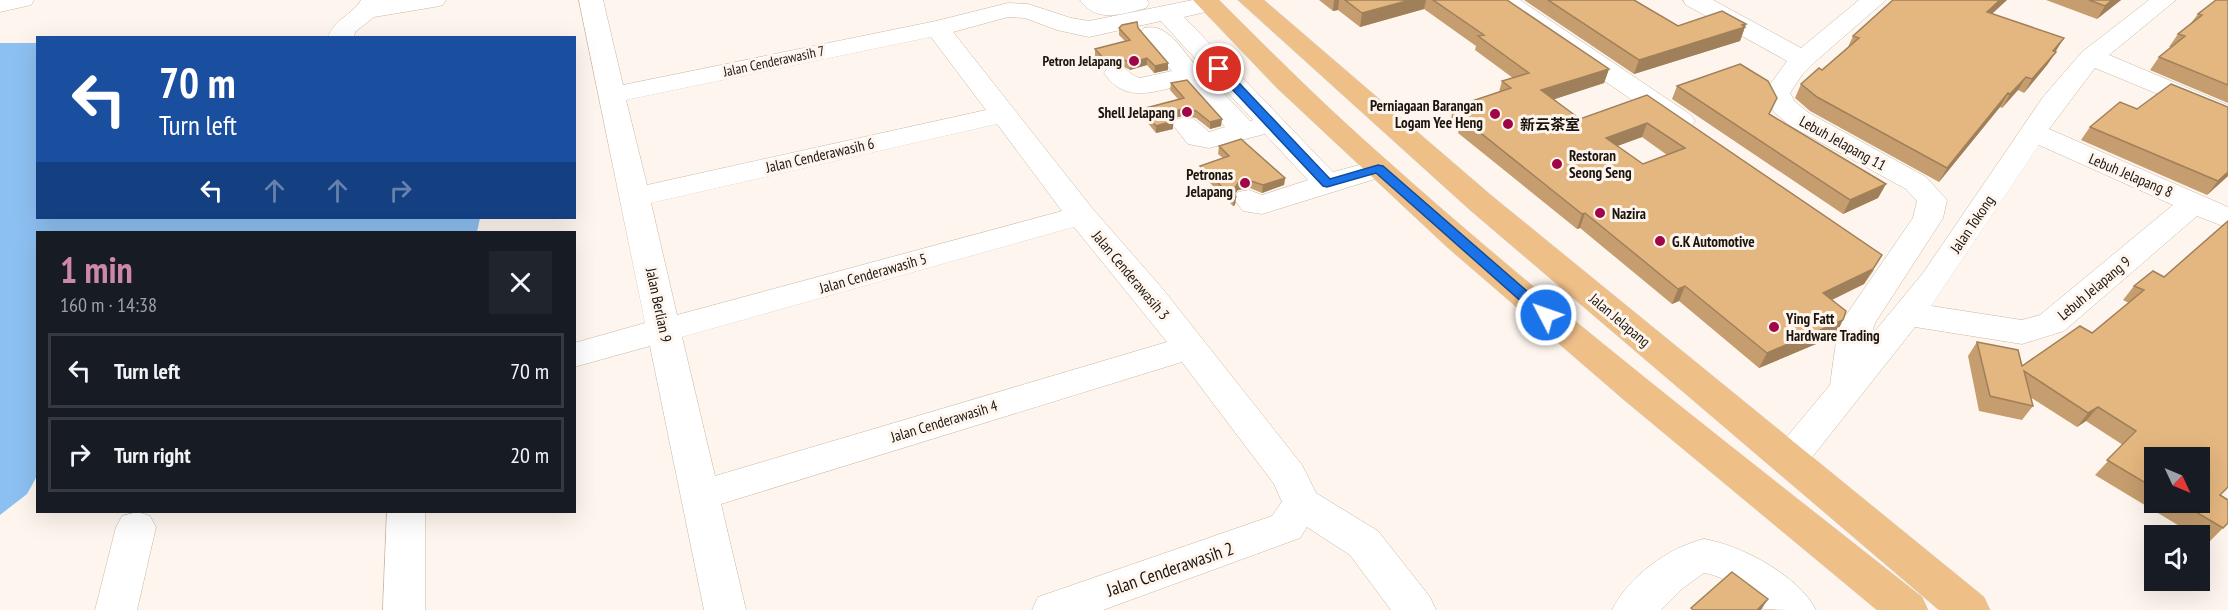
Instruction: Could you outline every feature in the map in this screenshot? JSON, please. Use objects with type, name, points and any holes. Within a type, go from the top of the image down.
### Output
[{"type":"main road","name":"Jalan Jelapang","points":[[1250,0],[1481,203],[1671,364],[1969,610]]},
{"type":"main road","points":[[1207,2],[1311,107],[1378,169],[1563,330],[1907,610]]},
{"type":"main road","points":[[1374,108],[1389,132],[1394,149],[1388,164],[1378,169]]},
{"type":"main road","points":[[1378,169],[1401,168],[1421,172],[1444,181],[1481,203]]},
{"type":"street","points":[[0,5],[22,0]]},
{"type":"street","points":[[341,36],[343,29],[370,6],[434,0]]},
{"type":"street","name":"Jalan Berlian 9","points":[[591,0],[725,610]]},
{"type":"street","points":[[1092,0],[1099,8],[1151,22],[1208,75],[1315,187]]},
{"type":"street","points":[[1504,0],[1700,134]]},
{"type":"street","points":[[1695,0],[1804,60]]},
{"type":"street","name":"Lebuh Jelapang 11","points":[[1847,387],[1854,334],[1858,321],[1886,260],[1928,218],[1932,200],[1916,183],[1799,119],[1784,106],[1777,93],[1781,83],[1804,60],[1874,0]]},
{"type":"street","name":"Jalan Tokong","points":[[1789,460],[1934,281],[2053,103],[2091,57],[2164,0]]},
{"type":"street","points":[[1094,48],[1151,22],[1207,2]]},
{"type":"street","name":"Jalan Cenderawasih 7","points":[[611,95],[937,28],[1008,10],[1028,11],[1066,25],[1089,29],[1151,22]]},
{"type":"street","name":"Jalan Cenderawasih 3","points":[[937,28],[1081,215],[1190,346],[1289,476],[1294,516]]},
{"type":"street","points":[[2091,57],[2228,115]]},
{"type":"street","points":[[1117,73],[1127,84],[1140,86],[1208,75]]},
{"type":"street","points":[[1208,75],[1162,93],[1198,138],[1203,140],[1260,131]]},
{"type":"street","name":"Jalan Cenderawasih 6","points":[[636,197],[1004,114]]},
{"type":"street","points":[[1219,166],[1209,152],[1260,131]]},
{"type":"street","name":"Lebuh Jelapang 8","points":[[2034,134],[2228,218]]},
{"type":"street","points":[[1250,199],[1254,204],[1262,205],[1378,169]]},
{"type":"street","name":"Lebuh Jelapang 9","points":[[1906,314],[2022,332],[2052,323],[2194,203]]},
{"type":"street","name":"Jalan Cenderawasih 5","points":[[576,354],[1081,215]]},
{"type":"street","name":"Jalan Cenderawasih 4","points":[[699,496],[1190,346]]},
{"type":"street","points":[[404,610],[406,513]]},
{"type":"street","points":[[1294,516],[1364,543],[1415,610]]},
{"type":"street","name":"Jalan Cenderawasih 2","points":[[1053,610],[1108,601],[1294,516]]},
{"type":"street","points":[[116,610],[136,527]]},
{"type":"street","points":[[1634,610],[1677,568],[1695,557],[1716,557],[1746,572],[1795,610]]},
{"type":"water","points":[[0,43],[36,43],[36,219],[480,219],[477,231],[36,231],[36,478],[27,494],[0,515]]},
{"type":"building","points":[[1345,0],[1410,0],[1362,13]]},
{"type":"building","points":[[1433,0],[1507,0],[1609,69],[1541,90],[1580,119],[1647,95],[1882,255],[1873,269],[1823,293],[1846,311],[1843,320],[1767,353],[1685,286],[1678,289],[1585,213],[1582,214],[1462,118],[1466,117],[1454,107],[1511,88],[1502,81],[1529,73],[1478,36],[1484,35]],"holes":[[[1647,123],[1685,148],[1643,164],[1606,138]]]},
{"type":"building","points":[[1548,0],[1634,0],[1678,26],[1722,11],[1746,24],[1742,25],[1745,27],[1639,60]]},
{"type":"building","points":[[1893,0],[2000,0],[1987,12],[2064,38],[2053,51],[2056,52],[2032,79],[2026,77],[2010,94],[2008,93],[1947,168],[1817,97],[1801,84],[1819,68],[1822,70],[1859,38],[1853,36]]},
{"type":"building","points":[[2089,0],[2112,0],[2105,6]]},
{"type":"building","points":[[2216,0],[2228,0],[2228,85],[2159,57],[2185,36],[2178,34],[2202,15],[2198,14]]},
{"type":"building","points":[[1137,22],[1138,28],[1168,63],[1155,66],[1147,58],[1130,63],[1119,57],[1105,60],[1095,49],[1130,40],[1119,28],[1122,25]]},
{"type":"building","points":[[1740,64],[1768,81],[1777,98],[1769,114],[1886,184],[1850,200],[1677,86]]},
{"type":"building","points":[[1187,80],[1222,119],[1210,122],[1196,111],[1183,109],[1175,111],[1171,118],[1173,121],[1156,126],[1142,109],[1184,98],[1171,83]]},
{"type":"building","points":[[2171,84],[2228,107],[2228,172],[2218,181],[2090,127],[2120,102],[2137,109]]},
{"type":"building","points":[[1241,139],[1285,178],[1263,185],[1251,181],[1238,183],[1233,191],[1236,197],[1234,198],[1200,166],[1229,156],[1219,146]]},
{"type":"building","points":[[2228,221],[2228,487],[2220,495],[2228,500],[2228,523],[2223,528],[2198,513],[2210,513],[2210,447],[2144,447],[2144,482],[2107,460],[2136,431],[2098,407],[2088,413],[2024,371],[2033,406],[1990,396],[1977,342],[2018,350],[2022,366],[2080,326],[2092,333],[2144,290],[2134,286],[2153,271],[2164,277]]},
{"type":"building","points":[[1732,572],[1768,599],[1757,610],[1693,610],[1691,608]]},
{"type":"place","name":"Petron Jelapang","points":[[1134,61]]},
{"type":"place","name":"Shell Jelapang","points":[[1187,112]]},
{"type":"place","name":"Perniagaan Barangan Logam Yee Heng","points":[[1495,114]]},
{"type":"place","name":"新云茶室","points":[[1508,124]]},
{"type":"place","name":"Restoran Seong Seng","points":[[1557,164]]},
{"type":"place","name":"Petronas Jelapang","points":[[1245,183]]},
{"type":"place","name":"Nazira","points":[[1600,213]]},
{"type":"place","name":"G.K Automotive","points":[[1660,241]]},
{"type":"place","name":"Ying Fatt Hardware Trading","points":[[1774,327]]},
{"type":"route","points":[[1219,69],[1327,183],[1378,169],[1546,315]]}]
